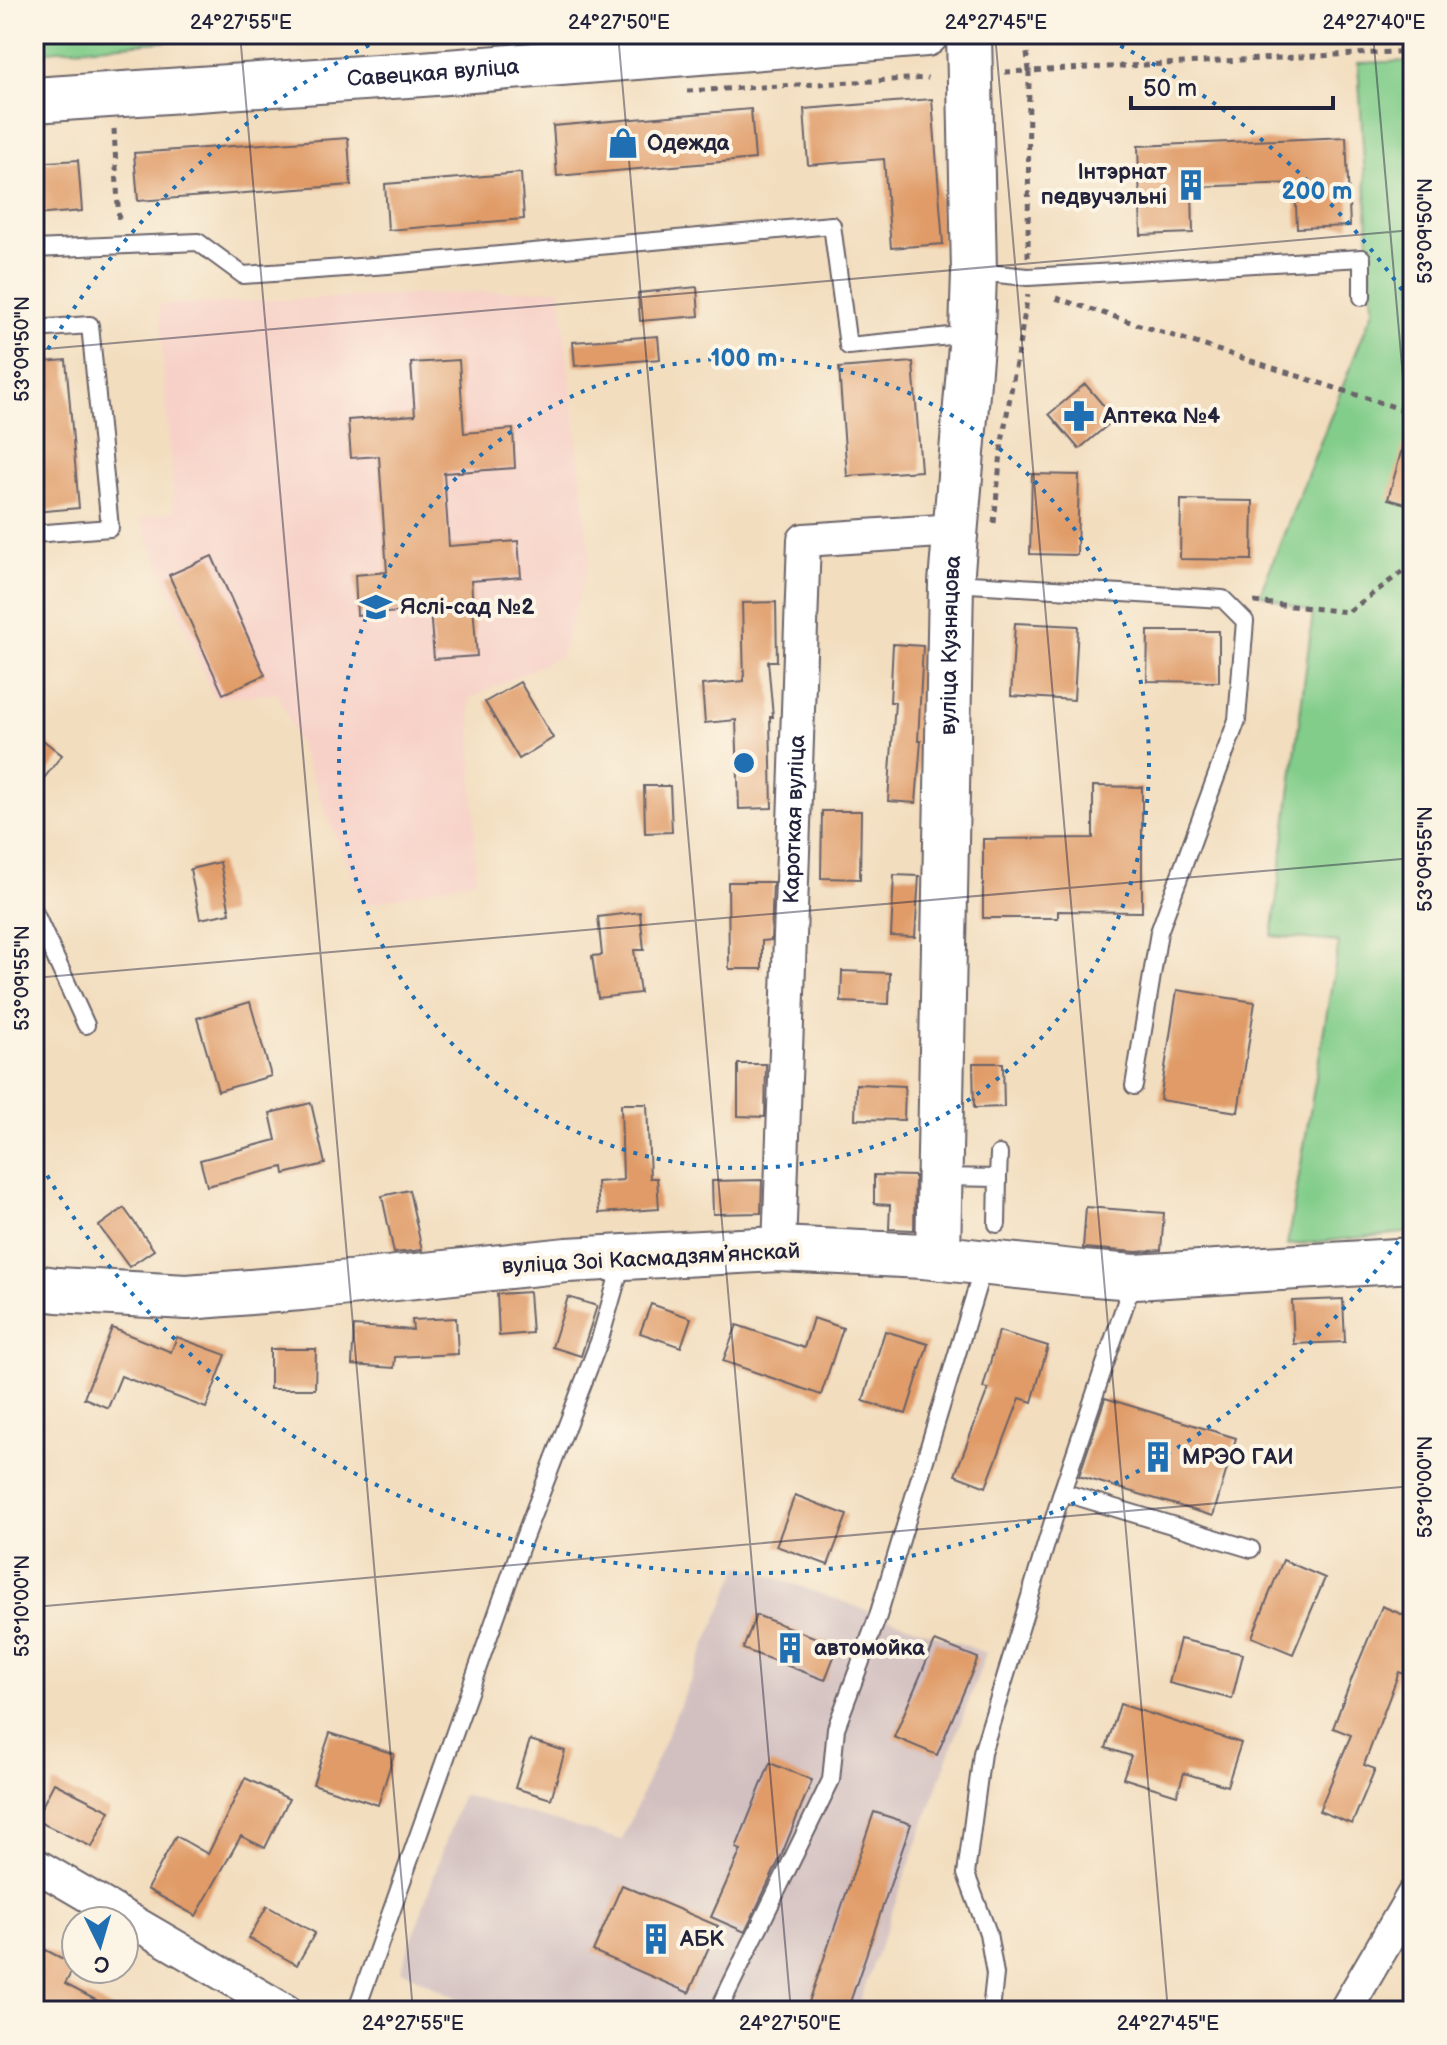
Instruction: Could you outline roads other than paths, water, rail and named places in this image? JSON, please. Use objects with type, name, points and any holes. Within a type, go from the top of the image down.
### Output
[{"type":"street","name":"Савецкая вуліца","points":[[34,100],[422,74],[926,34]]},
{"type":"street","name":"вуліца Кузняцова","points":[[938,1257],[951,583],[972,334],[974,272],[969,34]]},
{"type":"street","name":"Кароткая вуліца","points":[[779,1249],[804,540],[955,530]]},
{"type":"street","name":"вуліца Зоі Касмадзямʼянскай","points":[[34,1287],[187,1297],[567,1260],[779,1249],[938,1257],[991,1243],[1135,1277],[1413,1260]]},
{"type":"street","points":[[34,1864],[286,2011]]},
{"type":"street","points":[[1345,2011],[1413,1895]]},
{"type":"lane","points":[[34,249],[198,242],[243,275],[832,225],[848,346],[972,334]]},
{"type":"lane","points":[[974,272],[1028,277],[1362,258],[1362,297]]},
{"type":"lane","points":[[34,329],[90,325],[110,528],[34,534]]},
{"type":"lane","points":[[951,583],[1223,599],[1245,621],[1237,720],[1159,932],[1134,1086]]},
{"type":"lane","points":[[34,911],[86,1025]]},
{"type":"lane","points":[[718,2011],[831,1780],[836,1728],[878,1616],[991,1243],[999,1154]]},
{"type":"lane","points":[[940,1177],[998,1178]]},
{"type":"lane","points":[[356,2011],[523,1540],[600,1339],[623,1257]]},
{"type":"lane","points":[[991,2011],[995,1974],[988,1933],[966,1874],[982,1753],[1062,1492],[1135,1277]]},
{"type":"lane","points":[[1062,1492],[1251,1549]]},
{"type":"place","name":"Одежда","points":[[623,143]]},
{"type":"place","name":"Інтэрнат педвучэльні","points":[[1191,185]]},
{"type":"place","name":"Аптека №4","points":[[1079,416]]},
{"type":"place","name":"Яслі-сад №2","points":[[376,607]]},
{"type":"place","name":"МРЭО ГАИ","points":[[1158,1457]]},
{"type":"place","name":"автомойка","points":[[790,1648]]},
{"type":"place","name":"АБК","points":[[656,1939]]}]
